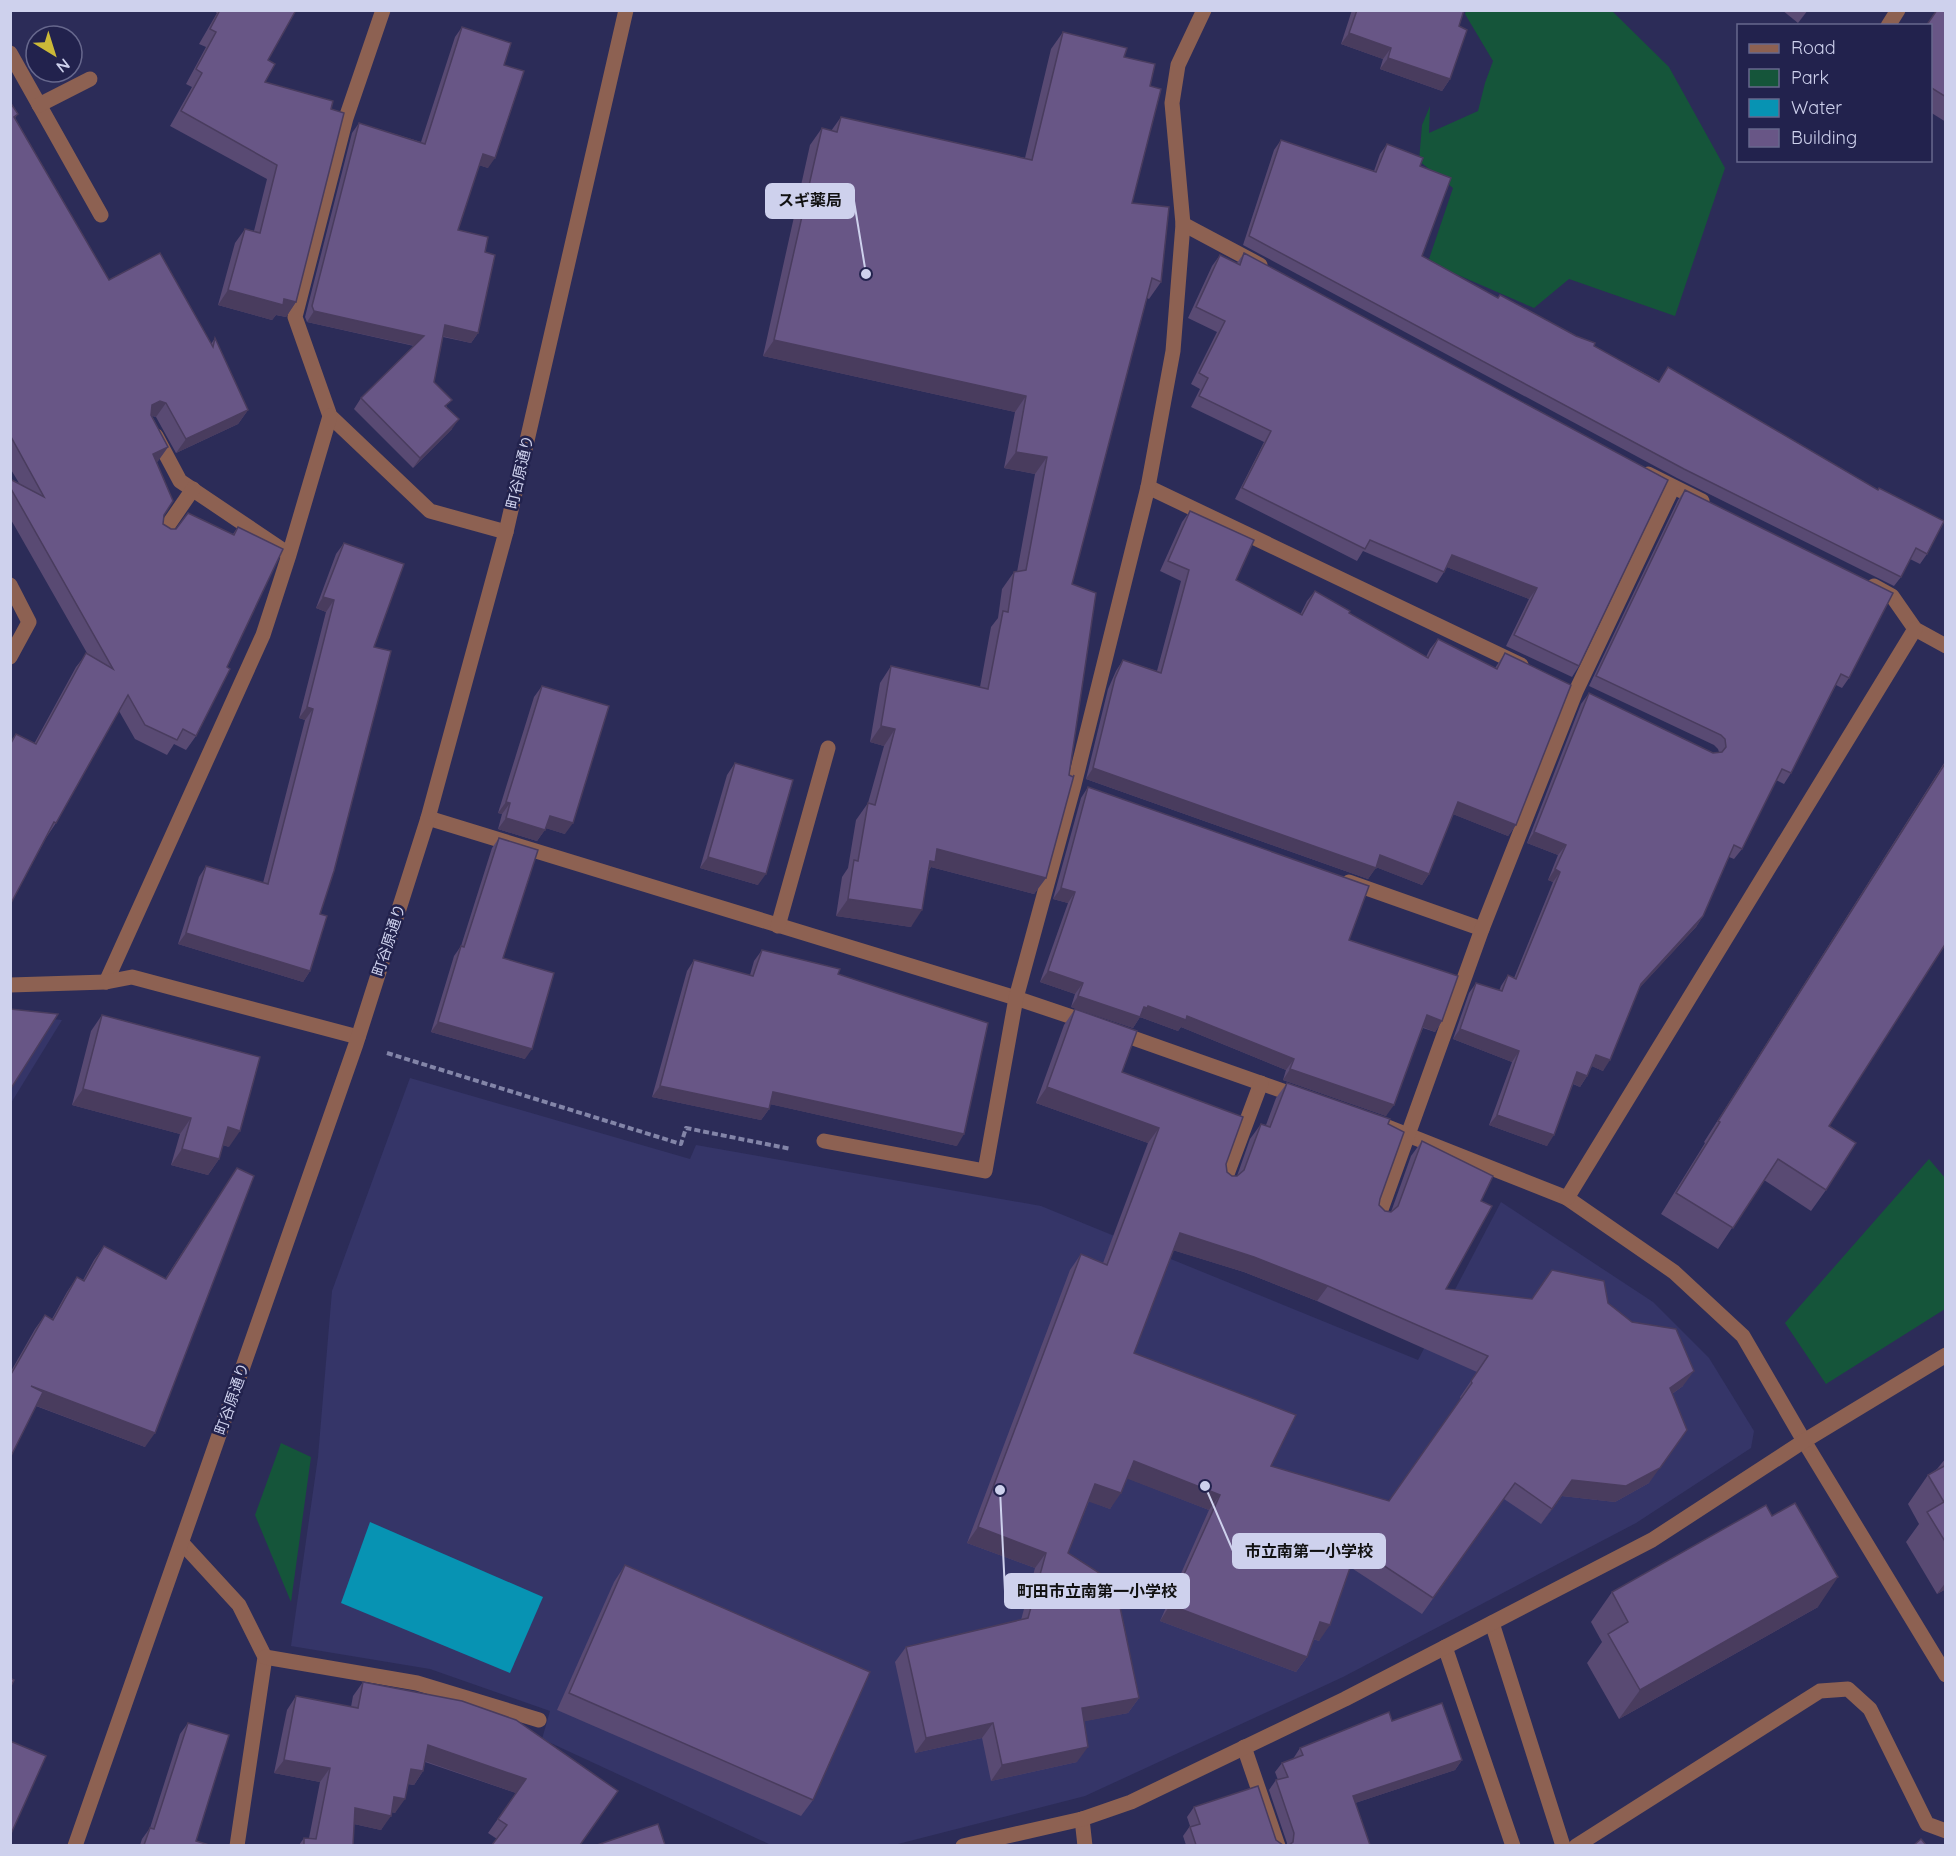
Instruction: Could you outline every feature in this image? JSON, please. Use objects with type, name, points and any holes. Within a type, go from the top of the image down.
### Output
[{"type":"street","points":[[383,10],[346,118],[295,317],[330,417],[430,511],[506,532]]},
{"type":"street","name":"町谷原通り","points":[[75,1845],[357,1040],[428,818],[506,532],[626,10]]},
{"type":"street","points":[[824,1141],[985,1171],[1016,998],[1079,787],[1148,487],[1173,351],[1183,224],[1172,103],[1178,65],[1204,10]]},
{"type":"street","points":[[1888,24],[1898,10]]},
{"type":"street","points":[[10,53],[100,215]]},
{"type":"street","points":[[39,105],[90,79]]},
{"type":"street","points":[[1183,224],[1277,274]]},
{"type":"street","points":[[106,982],[263,634],[290,555],[330,417]]},
{"type":"street","points":[[150,424],[180,481],[290,555]]},
{"type":"street","points":[[1631,464],[1714,507]]},
{"type":"street","points":[[1148,487],[1533,670]]},
{"type":"street","points":[[1378,1218],[1482,929],[1576,691],[1673,487]]},
{"type":"street","points":[[162,534],[193,489]]},
{"type":"street","points":[[1860,580],[1892,596],[1915,629],[1946,646]]},
{"type":"street","points":[[10,585],[29,622],[10,657]]},
{"type":"street","points":[[1567,1198],[1915,629]]},
{"type":"street","points":[[778,926],[828,748]]},
{"type":"street","points":[[428,818],[1016,998],[1317,1103]]},
{"type":"street","points":[[1339,878],[1482,929]]},
{"type":"street","points":[[10,985],[106,982],[132,977],[357,1040]]},
{"type":"street","points":[[1224,1182],[1261,1083]]},
{"type":"street","points":[[1374,1122],[1567,1198],[1674,1272],[1743,1336],[1804,1442],[1946,1675]]},
{"type":"street","points":[[963,1845],[1082,1819],[1131,1802],[1445,1647],[1652,1540],[1804,1442],[1946,1355]]},
{"type":"street","points":[[182,1543],[239,1605],[265,1658],[237,1845]]},
{"type":"street","points":[[1492,1623],[1563,1845]]},
{"type":"street","points":[[1445,1647],[1513,1845]]},
{"type":"street","points":[[265,1658],[417,1683],[539,1720]]},
{"type":"street","points":[[1576,1845],[1820,1690],[1848,1689],[1870,1709],[1927,1824],[1946,1831]]},
{"type":"street","points":[[1244,1747],[1278,1845]]},
{"type":"street","points":[[1082,1819],[1085,1845]]},
{"type":"path","points":[[357,1040],[681,1144],[686,1128],[792,1149]]},
{"type":"shaded area","points":[[11,1015],[62,1020],[11,1103]]},
{"type":"shaded area","points":[[410,1078],[690,1159],[696,1145],[1041,1206],[1418,1360],[1501,1202],[1653,1302],[1709,1358],[1754,1431],[1751,1448],[1636,1523],[1343,1677],[1085,1796],[894,1845],[771,1845],[542,1739],[550,1711],[430,1669],[291,1646],[318,1457],[332,1291]]},
{"type":"green space","points":[[1611,10],[1669,67],[1725,168],[1675,316],[1569,279],[1534,308],[1428,262],[1453,188],[1419,161],[1422,125],[1430,106],[1429,133],[1478,111],[1493,61],[1465,14],[1466,11]]},
{"type":"green space","points":[[1929,1159],[1945,1178],[1945,1309],[1826,1384],[1785,1323]]},
{"type":"green space","points":[[281,1443],[311,1457],[291,1602],[255,1515]]},
{"type":"water","points":[[370,1522],[543,1597],[510,1673],[341,1603]]},
{"type":"building","points":[[220,10],[296,10],[268,60],[275,64],[265,82],[333,101],[331,109],[344,113],[296,302],[284,299],[283,305],[228,290],[245,229],[260,233],[277,165],[181,111],[202,73],[196,69],[216,32],[210,29]]},
{"type":"building","points":[[1357,10],[1464,10],[1459,26],[1467,30],[1450,79],[1388,58],[1391,48],[1349,33]]},
{"type":"building","points":[[1937,10],[1946,10],[1946,97],[1932,88],[1932,24],[1927,24]]},
{"type":"building","points":[[462,27],[511,43],[504,65],[524,71],[495,158],[483,154],[458,230],[488,237],[485,252],[495,255],[478,333],[445,325],[434,382],[452,400],[445,406],[459,419],[420,458],[361,398],[424,336],[314,311],[312,306],[359,123],[425,144]]},
{"type":"building","points":[[1063,32],[1127,48],[1124,57],[1155,64],[1150,86],[1161,89],[1132,203],[1169,207],[1161,282],[1152,278],[1072,584],[1096,593],[1069,775],[1073,777],[1074,775],[1046,878],[937,849],[935,862],[930,861],[922,910],[848,899],[854,860],[858,861],[868,803],[875,805],[895,729],[881,726],[891,666],[988,689],[1003,611],[1008,612],[1014,572],[1026,570],[1047,457],[1016,452],[1026,396],[774,340],[822,128],[837,132],[841,117],[1032,160]]},
{"type":"building","points":[[10,102],[18,114],[14,117],[109,280],[160,253],[213,347],[215,338],[248,410],[186,439],[166,403],[160,401],[152,405],[151,415],[168,447],[153,454],[173,501],[164,515],[163,524],[176,529],[188,513],[234,535],[238,527],[283,549],[227,667],[230,669],[196,736],[183,729],[177,740],[145,725],[128,695],[56,823],[54,822],[10,905],[10,745],[16,734],[36,744],[86,653],[113,669],[10,487],[10,479],[44,497],[10,435]]},
{"type":"building","points":[[1281,140],[1376,172],[1387,144],[1423,158],[1420,166],[1451,178],[1422,256],[1498,298],[1500,295],[1576,336],[1595,343],[1594,346],[1659,382],[1668,367],[1878,490],[1879,488],[1944,521],[1927,554],[1916,548],[1901,577],[1684,469],[1249,236]]},
{"type":"building","points":[[1244,253],[1668,480],[1579,666],[1514,635],[1537,588],[1452,555],[1444,572],[1370,540],[1365,549],[1242,488],[1271,431],[1199,396],[1208,378],[1199,373],[1225,321],[1196,307],[1220,255],[1240,265]]},
{"type":"building","points":[[1685,490],[1893,593],[1849,678],[1841,674],[1791,773],[1782,769],[1742,849],[1734,845],[1703,916],[1641,984],[1610,1060],[1596,1055],[1587,1076],[1577,1072],[1554,1135],[1497,1115],[1519,1051],[1460,1029],[1476,983],[1502,991],[1508,975],[1516,979],[1560,872],[1555,869],[1566,845],[1534,832],[1589,693],[1713,753],[1722,752],[1726,747],[1725,739],[1721,735],[1596,676]]},
{"type":"building","points":[[1190,511],[1254,540],[1236,580],[1302,615],[1315,591],[1428,658],[1438,639],[1497,669],[1505,653],[1571,685],[1516,825],[1458,802],[1429,874],[1380,855],[1376,868],[1093,768],[1115,678],[1123,660],[1161,673],[1189,570],[1168,561]]},
{"type":"building","points":[[344,543],[404,564],[374,647],[391,651],[334,871],[320,914],[327,916],[310,971],[186,933],[206,866],[268,884],[313,709],[307,707],[334,600],[323,597]]},
{"type":"building","points":[[542,686],[609,706],[573,823],[550,816],[545,830],[506,818],[510,803],[506,802]]},
{"type":"building","points":[[1946,762],[1946,943],[1829,1126],[1856,1143],[1826,1190],[1778,1159],[1733,1228],[1676,1193],[1720,1122],[1718,1121]]},
{"type":"building","points":[[735,763],[793,780],[766,874],[708,857]]},
{"type":"building","points":[[1088,787],[1369,886],[1349,940],[1458,976],[1442,1021],[1427,1015],[1394,1105],[1290,1069],[1294,1059],[1187,1016],[1186,1020],[1148,1006],[1144,1007],[1140,1017],[1078,996],[1083,983],[1048,971],[1075,892],[1061,888]]},
{"type":"building","points":[[499,838],[538,850],[503,958],[554,973],[532,1049],[438,1022],[461,946],[464,947]]},
{"type":"building","points":[[762,950],[840,969],[838,974],[988,1023],[964,1134],[773,1092],[769,1109],[660,1086],[694,960],[753,976]]},
{"type":"building","points":[[10,1009],[58,1014],[10,1090]]},
{"type":"building","points":[[1075,1009],[1137,1031],[1122,1072],[1243,1117],[1226,1164],[1227,1172],[1232,1176],[1237,1176],[1244,1170],[1261,1124],[1270,1127],[1287,1083],[1390,1119],[1388,1124],[1404,1132],[1380,1199],[1379,1205],[1385,1211],[1391,1212],[1398,1206],[1422,1141],[1493,1176],[1481,1201],[1492,1206],[1446,1289],[1532,1299],[1552,1270],[1604,1281],[1608,1303],[1632,1322],[1676,1329],[1694,1371],[1670,1388],[1687,1430],[1660,1468],[1626,1486],[1572,1480],[1552,1509],[1515,1483],[1433,1598],[1357,1548],[1330,1625],[1320,1622],[1307,1657],[1170,1605],[1220,1495],[1134,1461],[1121,1493],[1095,1484],[1068,1553],[1115,1583],[1139,1698],[1082,1708],[1088,1747],[1002,1765],[993,1723],[926,1738],[906,1647],[1028,1618],[1046,1553],[978,1527],[1081,1254],[1107,1265],[1159,1128],[1047,1087]],"holes":[[[1180,1233],[1254,1257],[1328,1286],[1488,1356],[1471,1381],[1472,1383],[1389,1501],[1271,1466],[1296,1415],[1134,1353]]]},
{"type":"building","points":[[102,1015],[260,1057],[240,1131],[228,1127],[219,1159],[182,1149],[191,1118],[83,1089]]},
{"type":"building","points":[[237,1168],[254,1176],[155,1433],[31,1386],[43,1392],[10,1458],[10,1376],[45,1315],[53,1320],[77,1277],[84,1281],[104,1246],[166,1279]]},
{"type":"building","points":[[1946,1465],[1946,1543],[1927,1512],[1944,1502],[1928,1475]]},
{"type":"building","points":[[1795,1503],[1838,1577],[1640,1690],[1608,1634],[1628,1622],[1612,1592],[1766,1505],[1772,1516]]},
{"type":"building","points":[[625,1565],[870,1672],[813,1800],[569,1693]]},
{"type":"building","points":[[363,1682],[462,1701],[516,1720],[618,1791],[580,1845],[492,1845],[507,1825],[498,1819],[526,1779],[428,1745],[423,1771],[411,1769],[405,1799],[394,1797],[391,1816],[355,1808],[353,1845],[304,1845],[304,1838],[316,1839],[330,1768],[284,1760],[296,1696],[358,1708]]},
{"type":"building","points":[[1442,1703],[1462,1760],[1353,1796],[1370,1845],[1289,1845],[1293,1842],[1294,1833],[1276,1780],[1288,1777],[1282,1763],[1303,1755],[1300,1748],[1389,1712],[1392,1721]]},
{"type":"building","points":[[188,1723],[229,1735],[196,1841],[209,1845],[144,1845],[150,1828],[154,1829]]},
{"type":"building","points":[[10,1741],[46,1756],[10,1836]]},
{"type":"building","points":[[1258,1786],[1276,1840],[1283,1845],[1196,1845],[1190,1827],[1200,1824],[1194,1807]]},
{"type":"building","points":[[658,1824],[665,1845],[597,1845]]},
{"type":"building","points":[[1921,1839],[1926,1845],[1914,1845]]},
{"type":"place","name":"スギ薬局","points":[[866,274]]},
{"type":"place","name":"市立南第一小学校","points":[[1205,1486]]},
{"type":"place","name":"町田市立南第一小学校","points":[[1000,1490]]}]
